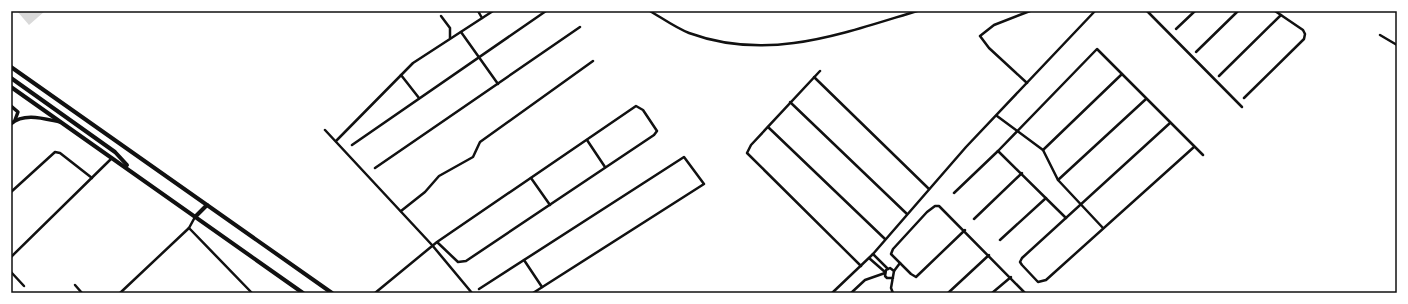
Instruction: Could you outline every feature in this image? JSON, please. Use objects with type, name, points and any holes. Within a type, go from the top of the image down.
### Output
[{"type":"main road","points":[[11,67],[332,293]]},
{"type":"main road","points":[[11,78],[115,152],[134,173]]},
{"type":"main road","points":[[11,87],[303,293]]},
{"type":"main road","points":[[11,106],[18,112],[17,117],[12,122]]},
{"type":"main road","points":[[12,122],[32,117],[61,122]]},
{"type":"main road","points":[[195,217],[207,205]]},
{"type":"street","points":[[478,11],[482,18]]},
{"type":"street","points":[[336,141],[413,63],[493,11]]},
{"type":"street","points":[[352,145],[546,11]]},
{"type":"street","points":[[650,11],[688,33],[727,44],[770,47],[808,42],[839,35],[917,11]]},
{"type":"street","points":[[1027,83],[989,48],[980,36],[994,25],[1030,11]]},
{"type":"street","points":[[832,293],[873,254],[929,189],[1095,11]]},
{"type":"street","points":[[1147,11],[1242,107]]},
{"type":"street","points":[[1176,30],[1195,11]]},
{"type":"street","points":[[1196,52],[1238,11]]},
{"type":"street","points":[[1244,98],[1304,38],[1305,34],[1303,30],[1275,11]]},
{"type":"street","points":[[1219,76],[1281,15]]},
{"type":"street","points":[[441,16],[450,28],[450,39]]},
{"type":"street","points":[[375,168],[580,27]]},
{"type":"street","points":[[461,32],[498,84]]},
{"type":"street","points":[[1380,35],[1397,45]]},
{"type":"street","points":[[954,194],[1097,49],[1203,155]]},
{"type":"street","points":[[401,211],[425,192],[439,176],[472,157],[480,142],[593,61]]},
{"type":"street","points":[[820,71],[751,145],[748,153],[861,266]]},
{"type":"street","points":[[1043,150],[1122,74]]},
{"type":"street","points":[[401,75],[419,98]]},
{"type":"street","points":[[814,77],[929,189]]},
{"type":"street","points":[[1058,180],[1146,99]]},
{"type":"street","points":[[790,102],[907,214]]},
{"type":"street","points":[[375,293],[432,245],[636,106],[643,110],[656,132],[463,263],[458,262],[437,242]]},
{"type":"street","points":[[997,116],[1016,132],[1043,150],[1058,180],[1103,228]]},
{"type":"street","points":[[1170,123],[1020,262],[1038,282],[1046,280],[1194,147]]},
{"type":"street","points":[[768,127],[885,240]]},
{"type":"street","points":[[326,130],[432,245],[472,293]]},
{"type":"street","points":[[587,140],[605,167]]},
{"type":"street","points":[[998,151],[1066,218]]},
{"type":"street","points":[[11,192],[55,152],[60,153],[92,178]]},
{"type":"street","points":[[11,257],[112,157]]},
{"type":"street","points":[[479,290],[684,157],[704,184],[533,293]]},
{"type":"street","points":[[974,219],[1022,173]]},
{"type":"street","points":[[531,178],[550,205]]},
{"type":"street","points":[[1000,240],[1046,198]]},
{"type":"street","points":[[965,230],[916,277],[892,256],[892,250],[927,212],[935,206],[943,209],[965,230],[1025,293]]},
{"type":"street","points":[[120,293],[189,228],[195,217]]},
{"type":"street","points":[[189,228],[252,293]]},
{"type":"street","points":[[873,254],[888,269],[894,271]]},
{"type":"street","points":[[948,293],[989,255]]},
{"type":"street","points":[[869,258],[885,273],[887,278],[893,278]]},
{"type":"street","points":[[524,260],[542,287]]},
{"type":"street","points":[[893,293],[891,288],[894,271],[900,263]]},
{"type":"street","points":[[851,293],[865,280],[885,273],[888,269]]},
{"type":"street","points":[[11,272],[24,286]]},
{"type":"street","points":[[992,293],[1011,277]]},
{"type":"street","points":[[75,285],[82,293]]},
{"type":"shaded area","points":[[17,11],[45,11],[29,25]]}]
